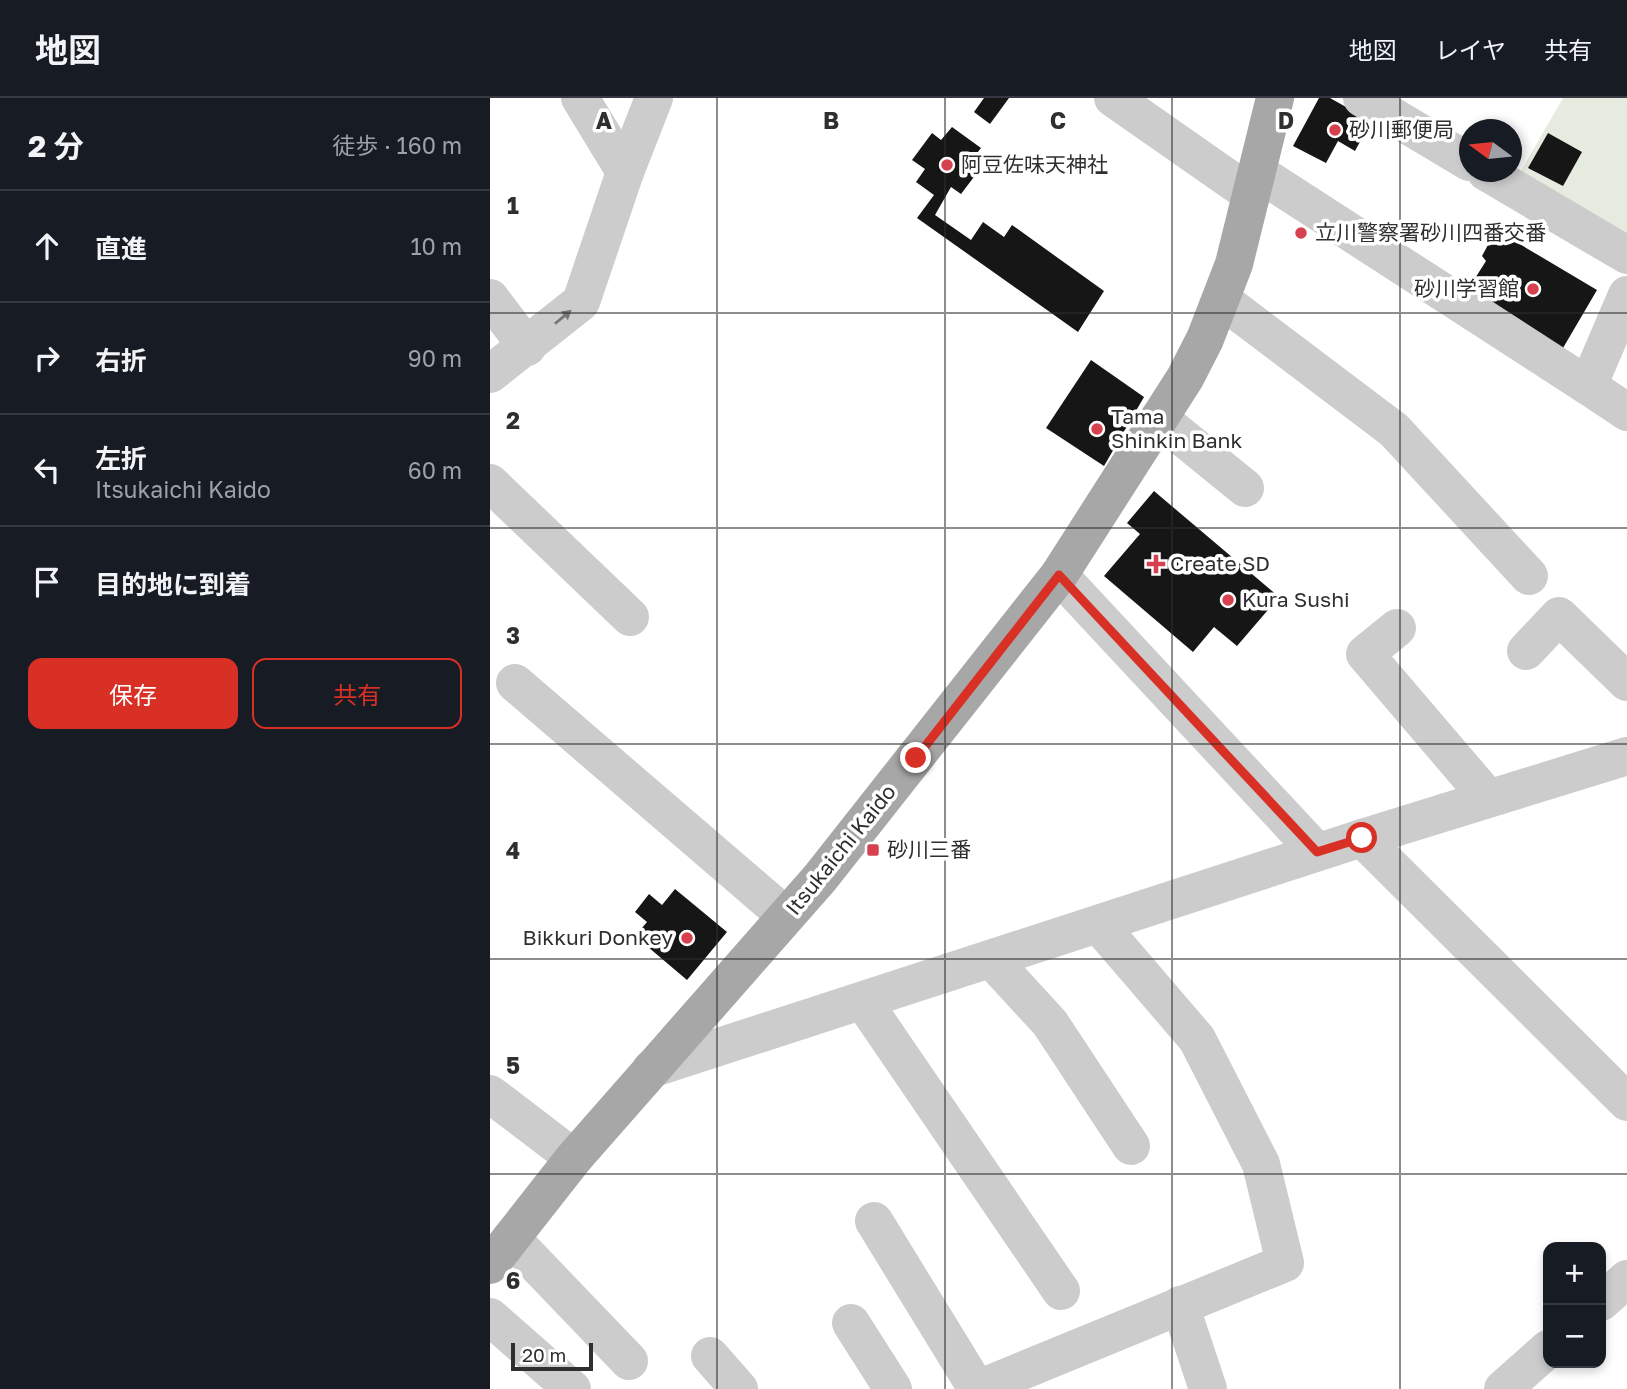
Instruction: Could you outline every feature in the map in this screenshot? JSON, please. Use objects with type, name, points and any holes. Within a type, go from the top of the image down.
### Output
[{"type":"main road","name":"Itsukaichi Kaido","points":[[500,1252],[574,1158],[786,916],[967,695],[1059,575],[1190,368],[1222,300],[1275,98]]},
{"type":"street","points":[[580,98],[625,172]]},
{"type":"street","points":[[490,374],[582,302],[625,172],[654,98]]},
{"type":"street","points":[[1113,98],[1627,412]]},
{"type":"street","points":[[1362,98],[1459,156]]},
{"type":"street","points":[[1503,182],[1627,255]]},
{"type":"street","points":[[1588,386],[1627,295]]},
{"type":"street","points":[[490,298],[527,347]]},
{"type":"street","points":[[1222,300],[1394,430],[1529,576]]},
{"type":"street","points":[[1160,418],[1245,488]]},
{"type":"street","points":[[490,483],[631,617]]},
{"type":"street","points":[[1059,575],[1317,852]]},
{"type":"street","points":[[1526,651],[1559,616],[1627,682]]},
{"type":"street","points":[[1397,628],[1365,654],[1488,798]]},
{"type":"street","points":[[515,683],[786,916]]},
{"type":"street","points":[[651,1069],[1100,926],[1317,852],[1627,756]]},
{"type":"street","points":[[1362,838],[1627,1102]]},
{"type":"street","points":[[874,1221],[977,1389],[1285,1263],[1261,1164],[1197,1039],[1100,926]]},
{"type":"street","points":[[992,960],[1050,1023],[1131,1146]]},
{"type":"street","points":[[863,1001],[1061,1291]]},
{"type":"street","points":[[490,1094],[574,1158]]},
{"type":"street","points":[[500,1252],[629,1361]]},
{"type":"street","points":[[1606,1298],[1627,1279]]},
{"type":"street","points":[[1180,1305],[1208,1389]]},
{"type":"street","points":[[490,1317],[572,1389]]},
{"type":"street","points":[[851,1323],[893,1389]]},
{"type":"street","points":[[1503,1389],[1543,1353]]},
{"type":"street","points":[[710,1356],[738,1389]]},
{"type":"shaded area","points":[[1563,98],[1627,98],[1627,243],[1522,181],[1522,169]]},
{"type":"building","points":[[984,98],[1009,98],[990,124],[974,112]]},
{"type":"building","points":[[1319,98],[1330,98],[1371,121],[1355,151],[1338,141],[1326,163],[1293,146]]},
{"type":"building","points":[[952,127],[981,148],[970,162],[980,169],[961,194],[951,187],[935,215],[971,240],[983,222],[1004,237],[1012,225],[1104,291],[1078,332],[917,218],[934,195],[916,182],[925,169],[912,160],[932,133],[941,140]]},
{"type":"building","points":[[1548,133],[1582,152],[1563,186],[1528,168]]},
{"type":"building","points":[[1496,230],[1597,290],[1563,348],[1467,291],[1486,261],[1482,256]]},
{"type":"building","points":[[1091,360],[1144,397],[1104,466],[1046,428]]},
{"type":"building","points":[[1154,491],[1279,597],[1237,646],[1214,627],[1193,652],[1104,576],[1140,534],[1127,523]]},
{"type":"building","points":[[675,889],[727,932],[687,980],[635,936],[647,922],[635,912],[649,894],[662,905]]},
{"type":"place","name":"砂川郵便局","points":[[1335,130]]},
{"type":"place","name":"阿豆佐味天神社","points":[[947,165]]},
{"type":"place","name":"立川警察署砂川四番交番","points":[[1301,233]]},
{"type":"place","name":"砂川学習館","points":[[1533,289]]},
{"type":"place","name":"Tama Shinkin Bank","points":[[1097,429]]},
{"type":"place","name":"Create SD","points":[[1156,564]]},
{"type":"place","name":"Kura Sushi","points":[[1228,600]]},
{"type":"place","name":"砂川三番","points":[[873,850]]},
{"type":"place","name":"Bikkuri Donkey","points":[[687,938]]},
{"type":"route","points":[[916,758],[1059,575],[1317,852],[1362,838]]}]
